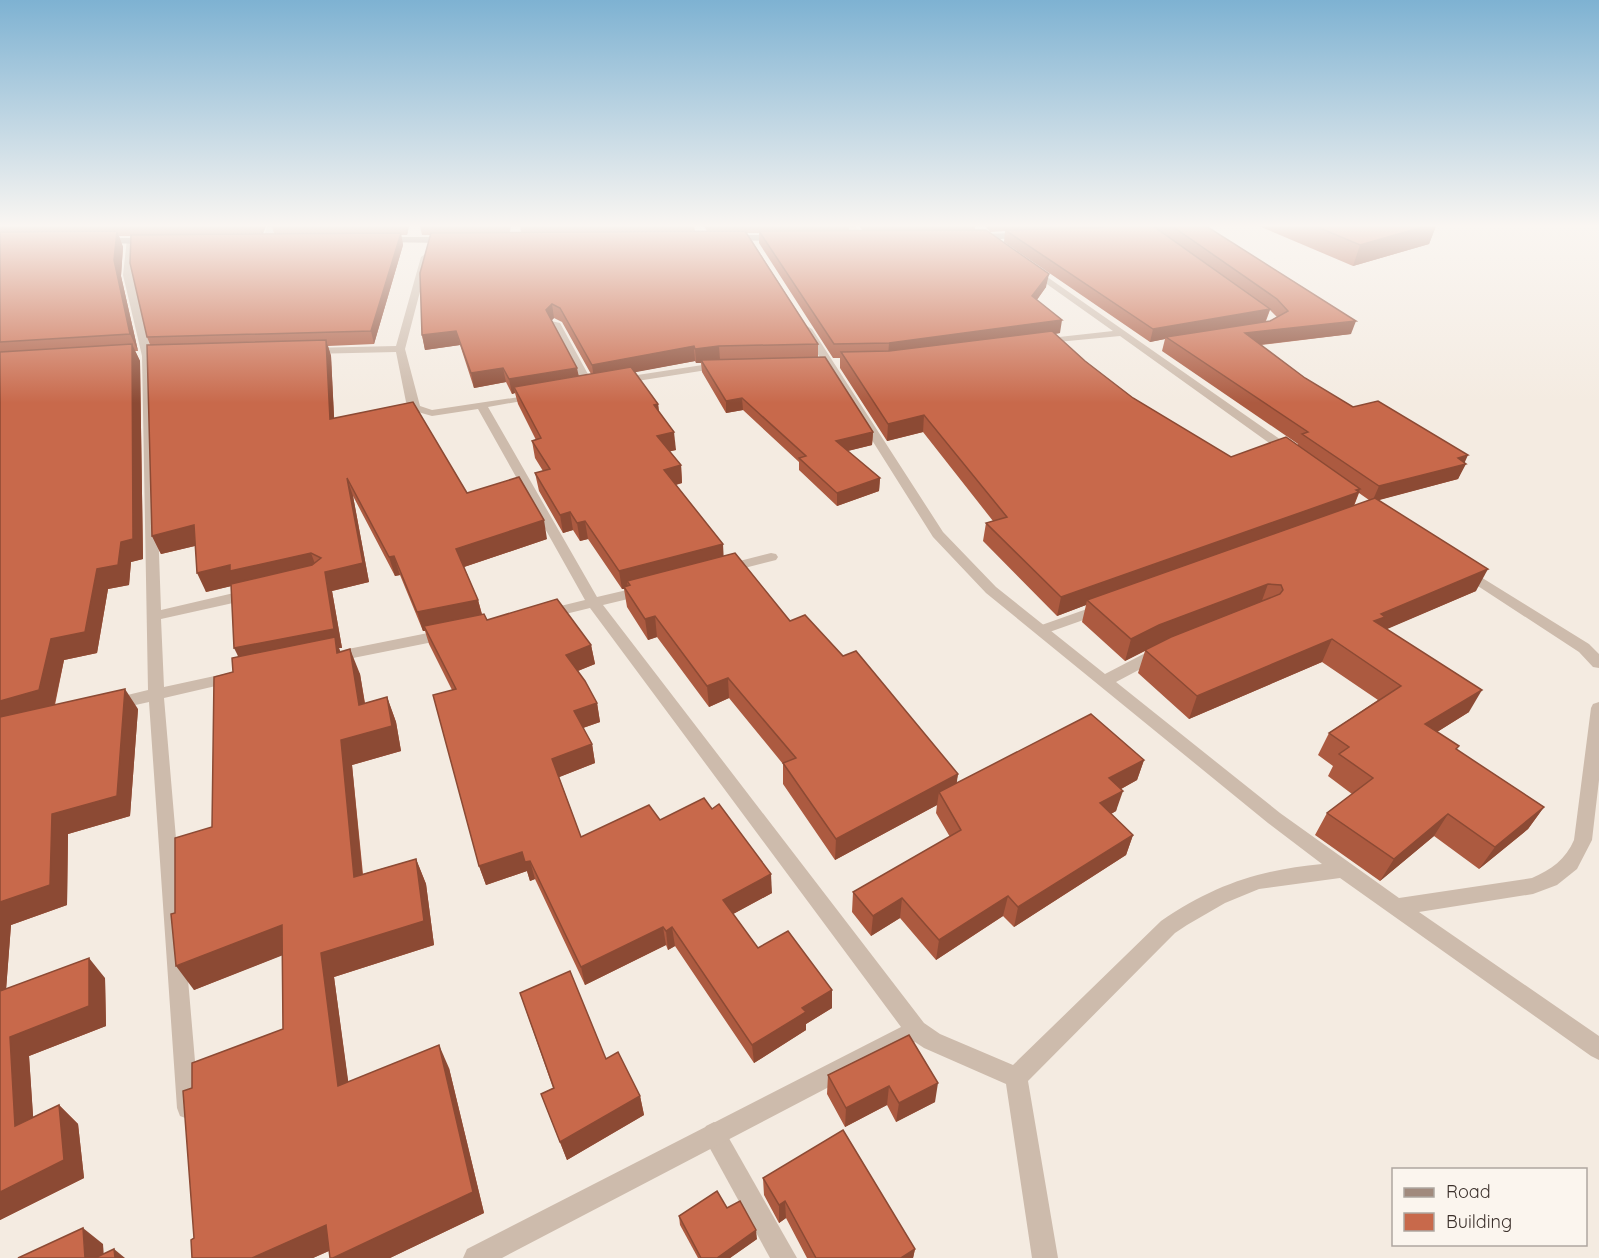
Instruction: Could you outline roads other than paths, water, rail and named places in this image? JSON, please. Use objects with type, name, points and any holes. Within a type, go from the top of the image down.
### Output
[{"type":"street","points":[[130,285],[147,356],[156,693],[189,1129]]},
{"type":"street","points":[[418,285],[400,349],[412,402],[417,410],[432,413],[546,394]]},
{"type":"street","points":[[1054,285],[1122,333],[1150,347],[1304,462]]},
{"type":"street","points":[[801,321],[938,534],[991,590],[1274,818],[1343,870],[1599,1049]]},
{"type":"street","points":[[555,323],[595,386],[674,371],[730,365]]},
{"type":"street","points":[[1031,343],[1122,333]]},
{"type":"street","points":[[296,352],[400,349]]},
{"type":"street","points":[[481,405],[594,604],[924,1036],[1010,1075]]},
{"type":"street","points":[[705,575],[771,557]]},
{"type":"street","points":[[1448,560],[1584,648],[1599,663]]},
{"type":"street","points":[[525,618],[594,604],[660,586]]},
{"type":"street","points":[[154,616],[264,591]]},
{"type":"street","points":[[1041,630],[1118,602]]},
{"type":"street","points":[[318,660],[467,630]]},
{"type":"street","points":[[1104,681],[1179,645]]},
{"type":"street","points":[[100,707],[248,674]]},
{"type":"street","points":[[1397,907],[1533,886],[1550,880],[1568,866],[1580,849],[1583,840],[1599,708]]},
{"type":"street","points":[[1010,1075],[1168,927],[1185,915],[1200,906],[1254,883],[1274,878],[1343,870]]},
{"type":"street","points":[[476,1258],[714,1134],[924,1036]]},
{"type":"street","points":[[1010,1075],[1045,1258]]},
{"type":"street","points":[[714,1134],[784,1258]]}]
